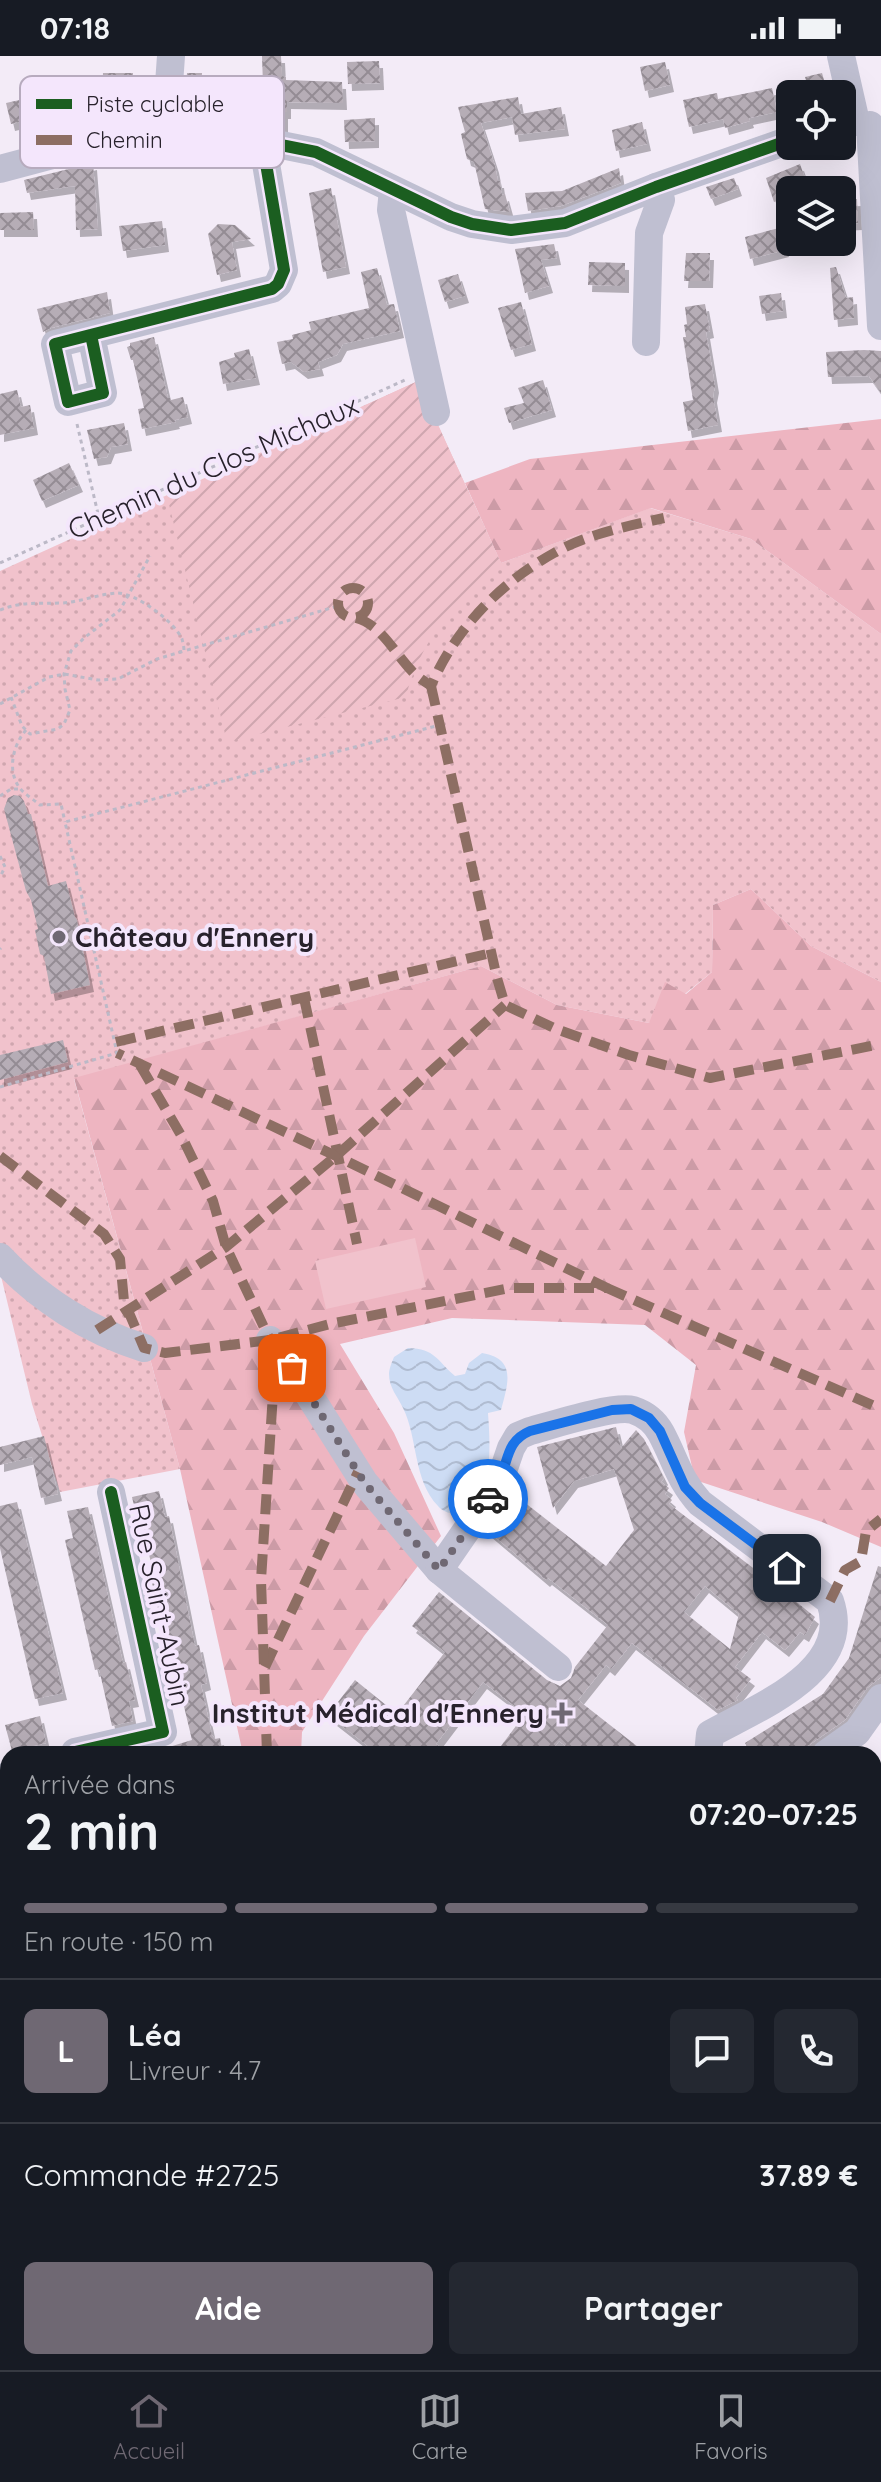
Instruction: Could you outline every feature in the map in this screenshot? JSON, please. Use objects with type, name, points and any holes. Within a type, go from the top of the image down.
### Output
[{"type":"street","points":[[170,76],[171,56]]},
{"type":"street","points":[[841,56],[862,125],[879,252],[881,326]]},
{"type":"street","points":[[284,145],[316,152],[451,217],[511,230],[565,223],[776,145]]},
{"type":"street","points":[[0,169],[20,164]]},
{"type":"street","points":[[91,335],[103,393],[68,402],[55,344],[272,289],[278,284],[284,270],[267,168]]},
{"type":"street","points":[[646,342],[649,233],[661,200],[656,187]]},
{"type":"street","points":[[393,190],[391,210],[436,412]]},
{"type":"street","points":[[0,1257],[20,1278],[62,1310],[113,1339],[144,1348]]},
{"type":"street","points":[[270,1340],[292,1368],[364,1482],[439,1570],[558,1667]]},
{"type":"street","points":[[439,1570],[499,1483],[518,1436],[612,1410],[631,1409],[649,1418],[660,1431],[685,1487],[700,1503],[830,1601],[835,1618],[827,1652],[801,1683],[710,1734],[709,1746]]},
{"type":"street","name":"Rue Saint-Aubin","points":[[101,1746],[163,1732],[111,1492]]},
{"type":"street","points":[[837,1746],[857,1732],[881,1698]]},
{"type":"path","points":[[72,401],[99,519]]},
{"type":"path","points":[[11,697],[17,716],[30,734],[58,729],[64,724],[70,710],[64,674],[71,651],[120,610],[150,556]]},
{"type":"path","points":[[0,610],[23,602],[63,603],[116,593],[130,595],[167,621],[181,636],[184,651]]},
{"type":"path","points":[[0,704],[49,677],[64,674],[98,680],[118,679],[157,659],[338,606]]},
{"type":"path","points":[[65,822],[440,725]]},
{"type":"path","points":[[0,1087],[117,1053],[61,804],[40,805],[17,784],[13,768],[14,752],[26,730]]},
{"type":"path","points":[[0,796],[11,789],[21,789]]},
{"type":"path","points":[[0,857],[5,867],[0,877]]},
{"type":"green space","points":[[418,381],[501,563],[650,508],[751,539],[881,634],[881,982],[811,946],[751,889],[713,905],[712,972],[649,1023],[557,1005],[481,966],[74,1079],[180,1469],[60,1492],[32,1404],[0,1272],[0,571]]},
{"type":"green space","points":[[418,381],[501,563],[469,591],[442,622],[420,658],[406,697],[227,742],[167,496]]},
{"type":"green space","points":[[881,419],[881,634],[751,539],[651,508],[501,563],[465,483],[530,459]]},
{"type":"green space","points":[[751,889],[811,946],[881,982],[881,1547],[822,1522],[695,1480],[684,1432],[696,1365],[645,1325],[452,1318],[340,1344],[394,1433],[441,1536],[364,1636],[302,1732],[301,1746],[241,1746],[180,1469],[74,1078],[481,966],[557,1005],[649,1023],[665,982],[686,994],[712,972],[713,905]]},
{"type":"green space","points":[[415,1238],[426,1287],[326,1309],[315,1261]]},
{"type":"water","points":[[408,1348],[430,1353],[455,1376],[465,1374],[469,1363],[482,1353],[493,1356],[505,1367],[507,1382],[501,1410],[488,1413],[489,1454],[485,1484],[471,1506],[460,1513],[442,1510],[430,1496],[420,1471],[408,1420],[390,1384],[389,1372],[394,1357]]},
{"type":"building","points":[[262,56],[281,56],[282,76],[263,76]]},
{"type":"building","points":[[379,61],[380,83],[348,84],[347,62]]},
{"type":"building","points":[[665,62],[670,85],[645,91],[640,67]]},
{"type":"building","points":[[103,73],[133,73],[133,76],[103,76]]},
{"type":"building","points":[[187,73],[202,73],[202,76],[187,76]]},
{"type":"building","points":[[822,73],[824,80],[806,80],[805,77]]},
{"type":"building","points":[[284,76],[286,80],[342,82],[343,103],[287,102],[287,112],[284,112]]},
{"type":"building","points":[[772,88],[776,112],[749,118],[750,121],[725,128],[723,119],[689,127],[683,100],[717,93],[718,99]]},
{"type":"building","points":[[518,97],[521,114],[561,107],[565,129],[515,135],[512,117],[481,123],[510,212],[485,209],[474,162],[467,159],[461,134],[465,132],[458,107]]},
{"type":"building","points":[[20,100],[20,122],[11,124],[6,103]]},
{"type":"building","points":[[375,118],[375,141],[345,142],[344,120]]},
{"type":"building","points":[[642,122],[647,144],[616,151],[612,130]]},
{"type":"building","points":[[800,164],[804,176],[776,176],[774,202],[766,178]]},
{"type":"building","points":[[73,168],[93,168],[98,229],[76,230],[75,186],[27,193],[24,180]]},
{"type":"building","points":[[619,168],[621,183],[561,206],[528,211],[525,193],[562,191]]},
{"type":"building","points":[[734,178],[738,189],[711,199],[706,187]]},
{"type":"building","points":[[331,188],[346,267],[323,272],[309,193]]},
{"type":"building","points":[[33,212],[34,230],[0,230],[0,213]]},
{"type":"building","points":[[162,221],[165,245],[123,251],[119,226]]},
{"type":"building","points":[[218,224],[235,225],[251,239],[232,242],[237,270],[217,275],[208,234]]},
{"type":"building","points":[[776,229],[776,252],[750,259],[745,237]]},
{"type":"building","points":[[554,244],[557,258],[541,260],[549,286],[525,293],[515,249]]},
{"type":"building","points":[[686,253],[710,253],[709,281],[684,281]]},
{"type":"building","points":[[589,262],[625,263],[625,286],[588,285]]},
{"type":"building","points":[[836,267],[846,298],[853,297],[854,318],[834,320],[830,268]]},
{"type":"building","points":[[377,268],[387,305],[394,304],[400,331],[343,344],[337,355],[318,362],[320,369],[304,372],[291,362],[282,364],[277,342],[293,339],[292,335],[311,330],[309,322],[369,308],[361,272]]},
{"type":"building","points":[[458,274],[465,296],[445,302],[438,280]]},
{"type":"building","points":[[107,292],[110,313],[43,332],[37,309]]},
{"type":"building","points":[[781,293],[783,311],[762,314],[759,296]]},
{"type":"building","points":[[521,302],[532,344],[511,350],[498,308]]},
{"type":"building","points":[[705,304],[718,425],[688,431],[683,402],[693,400],[683,337],[686,337],[684,325],[687,324],[685,307]]},
{"type":"building","points":[[154,337],[168,398],[183,397],[188,417],[142,429],[138,409],[144,408],[127,347],[130,343]]},
{"type":"building","points":[[249,349],[256,378],[223,384],[219,362]]},
{"type":"building","points":[[881,351],[881,393],[869,376],[828,377],[826,352]]},
{"type":"building","points":[[543,380],[552,410],[509,423],[504,408],[524,403],[518,388]]},
{"type":"building","points":[[17,390],[21,407],[30,405],[34,428],[0,435],[0,394]]},
{"type":"building","points":[[124,423],[128,444],[111,447],[107,457],[94,459],[87,430]]},
{"type":"building","points":[[69,463],[79,485],[42,501],[33,480]]},
{"type":"building","points":[[20,796],[28,814],[31,814],[48,886],[66,881],[90,985],[51,994],[44,956],[40,954],[31,900],[4,809],[8,798]]},
{"type":"building","points":[[63,1040],[68,1062],[0,1080],[0,1055]]},
{"type":"building","points":[[616,1427],[621,1448],[636,1430],[664,1478],[661,1482],[669,1488],[665,1494],[672,1500],[669,1504],[795,1597],[794,1600],[815,1617],[805,1635],[800,1632],[785,1650],[762,1632],[735,1667],[751,1679],[736,1698],[738,1700],[718,1710],[632,1643],[611,1669],[606,1665],[578,1700],[637,1746],[566,1746],[559,1741],[555,1746],[501,1746],[525,1714],[483,1682],[436,1744],[439,1746],[368,1746],[328,1715],[355,1680],[397,1714],[445,1652],[412,1626],[439,1592],[547,1680],[560,1686],[571,1678],[575,1667],[608,1625],[548,1578],[546,1580],[487,1530],[515,1495],[606,1566],[634,1530],[614,1469],[574,1481],[553,1508],[537,1447]],"holes":[[[705,1586],[739,1614],[730,1649],[684,1612]]]},
{"type":"building","points":[[44,1436],[58,1494],[41,1498],[32,1457],[0,1465],[0,1447]]},
{"type":"building","points":[[159,1491],[165,1517],[169,1516],[195,1646],[199,1645],[207,1683],[201,1685],[212,1735],[215,1739],[220,1738],[222,1746],[172,1746],[192,1740],[171,1652],[167,1652],[142,1522],[138,1523],[132,1497]]},
{"type":"building","points":[[17,1502],[63,1693],[35,1699],[0,1548],[0,1506]]},
{"type":"building","points":[[88,1507],[123,1663],[126,1662],[135,1700],[129,1701],[133,1721],[112,1726],[99,1669],[95,1670],[65,1540],[73,1538],[67,1511]]},
{"type":"building","points":[[878,1566],[881,1567],[881,1677],[867,1688],[845,1720],[808,1746],[747,1746],[745,1743],[823,1694],[849,1658]]},
{"type":"building","points":[[40,1716],[46,1743],[11,1746],[5,1725]]},
{"type":"marked path","points":[[356,618],[379,632],[413,672],[431,686],[466,627],[515,578],[554,553],[580,541],[664,518]]},
{"type":"marked path","points":[[353,588],[364,592],[368,603],[364,614],[353,618],[342,614],[338,603],[342,592],[353,588]]},
{"type":"marked path","points":[[431,686],[505,1005],[556,1029],[629,1055],[710,1078],[881,1044]]},
{"type":"marked path","points":[[116,1042],[491,953]]},
{"type":"marked path","points":[[304,998],[357,1244]]},
{"type":"marked path","points":[[97,1330],[226,1247],[336,1156],[505,1005]]},
{"type":"marked path","points":[[0,1156],[104,1234],[120,1259],[124,1301],[144,1348],[165,1353],[270,1340],[330,1324],[510,1288],[607,1288],[117,1053]]},
{"type":"marked path","points":[[140,1065],[182,1137],[213,1201],[226,1247],[270,1340]]},
{"type":"marked path","points":[[607,1288],[881,1409]]},
{"type":"marked path","points":[[267,1746],[261,1580],[276,1347]]},
{"type":"marked path","points":[[265,1667],[358,1472]]},
{"type":"marked path","points":[[830,1601],[845,1570],[861,1561],[866,1531],[881,1519]]},
{"type":"cycle path","points":[[284,146],[316,152],[451,217],[511,230],[565,223],[776,145]]},
{"type":"cycle path","points":[[91,335],[103,393],[68,402],[55,344],[272,289],[278,284],[284,270],[267,168]]},
{"type":"cycle path","points":[[101,1746],[163,1732],[111,1492]]},
{"type":"way so far","points":[[292,1368],[364,1482],[439,1570],[488,1499]]},
{"type":"place","name":"Château d'Ennery","points":[[59,937]]},
{"type":"place","name":"Institut Médical d'Ennery","points":[[562,1713]]},
{"type":"route","points":[[488,1499],[499,1483],[518,1436],[612,1410],[631,1409],[649,1418],[660,1431],[685,1487],[700,1503],[787,1568]]}]
